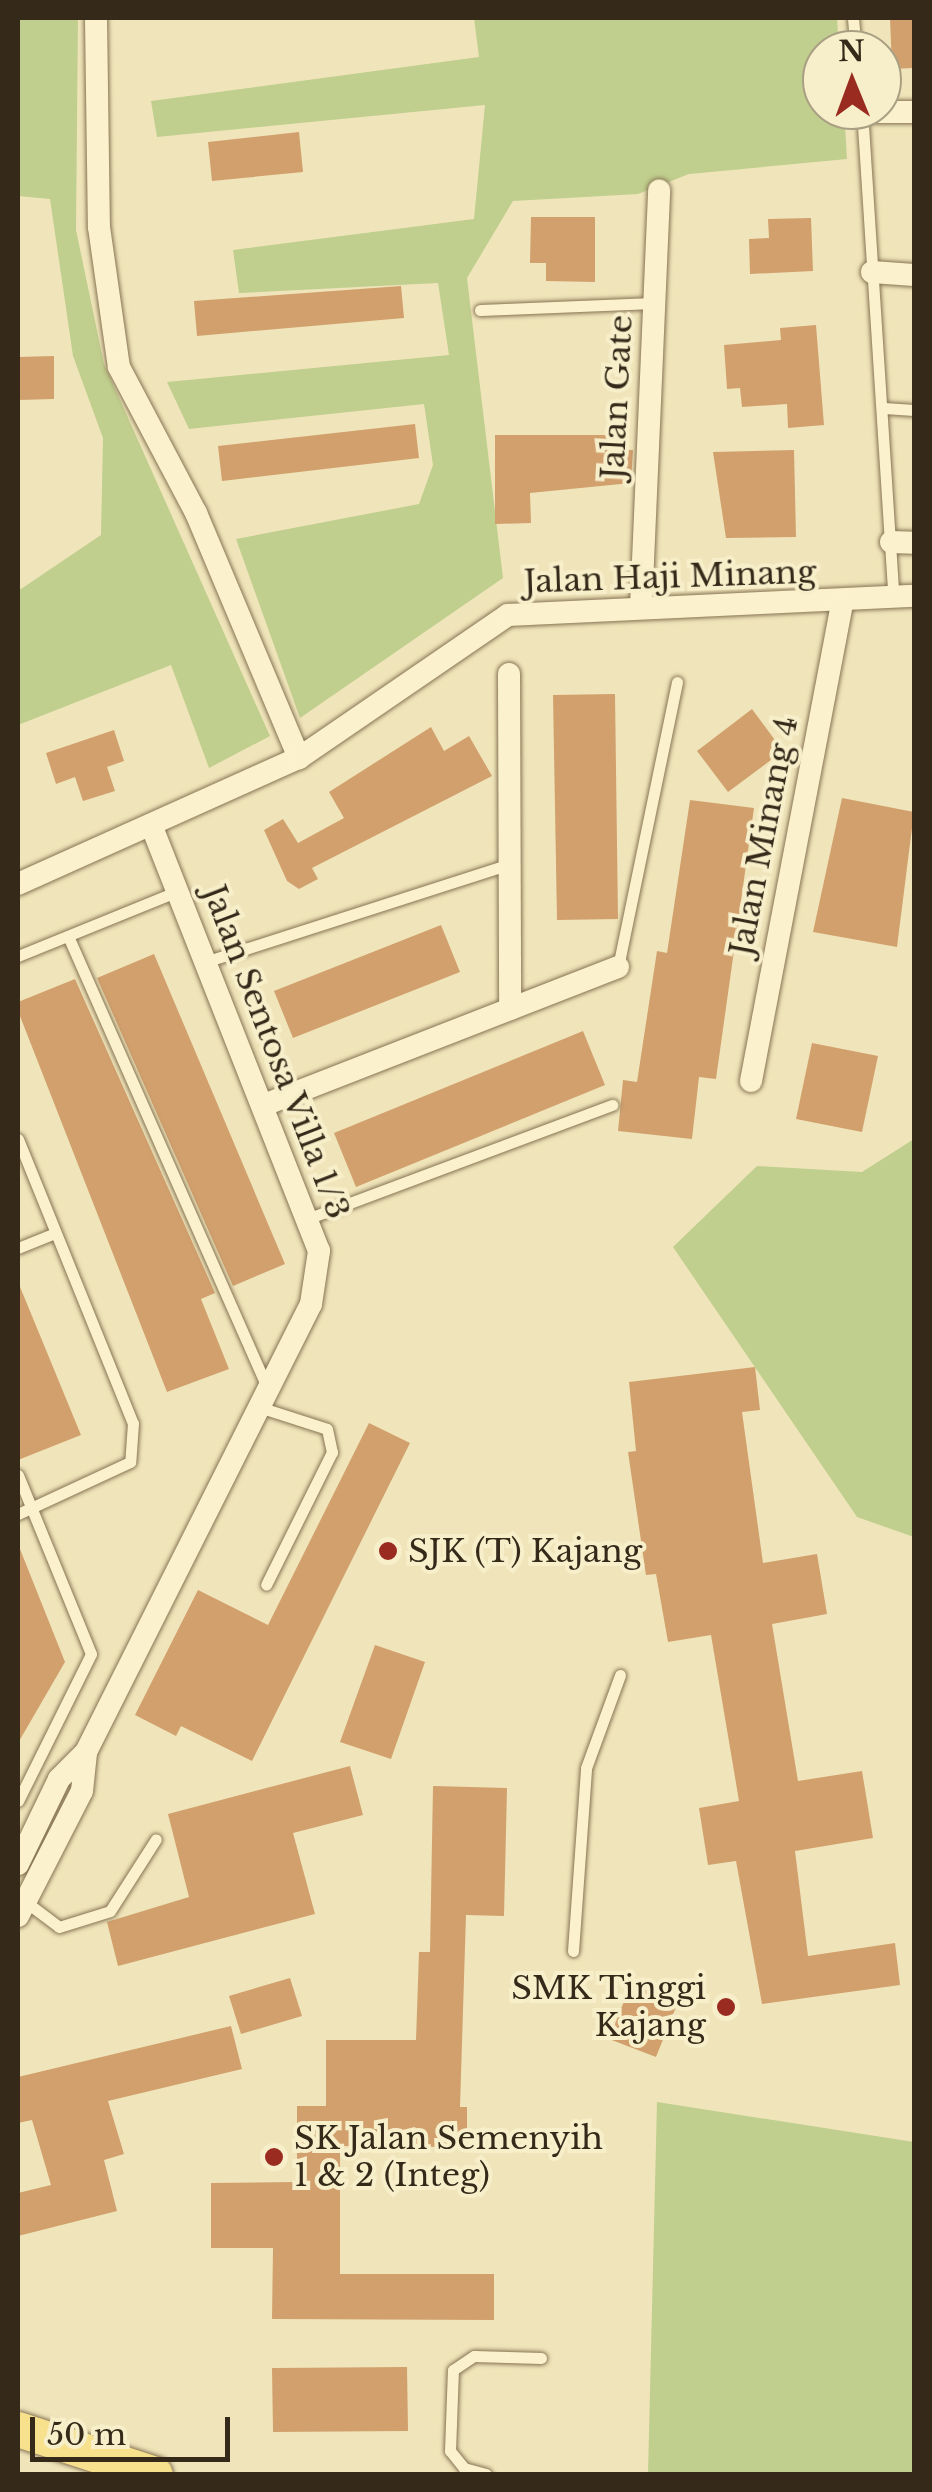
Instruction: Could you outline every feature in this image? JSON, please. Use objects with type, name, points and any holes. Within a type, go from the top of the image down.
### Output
[{"type":"main road","points":[[18,2429],[155,2474]]},
{"type":"street","points":[[96,18],[99,228],[119,367],[196,513],[299,758]]},
{"type":"street","name":"Jalan Gate","points":[[640,607],[659,190]]},
{"type":"street","points":[[872,272],[914,275]]},
{"type":"street","name":"Jalan Haji Minang","points":[[18,884],[152,828],[299,758],[508,616],[640,607],[842,604],[904,595]]},
{"type":"street","name":"Jalan Minang 4","points":[[751,1081],[842,604]]},
{"type":"street","points":[[508,674],[510,1009]]},
{"type":"street","name":"Jalan Sentosa Villa 1/3","points":[[152,828],[208,961],[318,1251],[312,1304],[264,1398]]},
{"type":"street","points":[[264,1105],[618,967]]},
{"type":"street","points":[[18,1864],[59,1779],[86,1752],[264,1398]]},
{"type":"street","points":[[20,1905],[82,1792],[86,1752]]},
{"type":"lane","points":[[863,130],[884,408],[903,542],[904,595]]},
{"type":"lane","points":[[480,310],[654,303]]},
{"type":"lane","points":[[884,408],[914,410]]},
{"type":"lane","points":[[618,967],[677,682]]},
{"type":"lane","points":[[208,961],[510,864]]},
{"type":"lane","points":[[18,956],[178,891]]},
{"type":"lane","points":[[68,936],[264,1398],[328,1428],[332,1452],[266,1585]]},
{"type":"lane","points":[[307,1219],[612,1105]]},
{"type":"lane","points":[[18,1139],[132,1423],[130,1462],[18,1514]]},
{"type":"lane","points":[[18,1248],[55,1233]]},
{"type":"lane","points":[[18,1476],[91,1654],[18,1800]]},
{"type":"lane","points":[[573,1951],[586,1768],[620,1676]]},
{"type":"lane","points":[[20,1905],[59,1928],[110,1910],[156,1839]]},
{"type":"lane","points":[[486,2474],[464,2468],[450,2451],[453,2370],[474,2356],[541,2358]]},
{"type":"green space","points":[[19,18],[78,18],[76,230],[104,364],[270,736],[209,768],[171,665],[18,725],[18,591],[101,535],[103,438],[73,356],[50,199],[18,196]]},
{"type":"green space","points":[[474,18],[837,18],[838,30],[802,30],[802,130],[845,130],[847,159],[689,174],[638,194],[513,201],[467,278],[503,578],[300,718],[236,539],[419,504],[433,465],[424,404],[189,429],[167,382],[449,355],[438,283],[239,293],[233,250],[474,219],[485,105],[157,137],[151,101],[479,57]]},
{"type":"green space","points":[[914,1139],[914,1537],[857,1517],[673,1247],[757,1166],[862,1172]]},
{"type":"green space","points":[[657,2102],[914,2142],[914,2474],[648,2474]]},
{"type":"building","points":[[890,18],[914,18],[914,68],[902,69],[902,30],[890,30]]},
{"type":"building","points":[[299,132],[303,172],[212,181],[208,142]]},
{"type":"building","points":[[531,217],[595,217],[595,282],[546,281],[546,263],[530,263]]},
{"type":"building","points":[[811,218],[813,271],[750,274],[749,239],[769,238],[768,219]]},
{"type":"building","points":[[401,286],[404,318],[197,336],[194,301]]},
{"type":"building","points":[[816,325],[824,425],[788,428],[787,404],[742,407],[740,388],[727,389],[724,345],[781,340],[780,328]]},
{"type":"building","points":[[54,356],[54,399],[18,400],[18,357]]},
{"type":"building","points":[[415,424],[419,458],[222,481],[218,446]]},
{"type":"building","points":[[495,435],[606,435],[607,450],[633,450],[631,483],[530,493],[531,523],[495,524]]},
{"type":"building","points":[[794,450],[796,537],[726,538],[713,452]]},
{"type":"building","points":[[615,694],[618,919],[557,920],[553,695]]},
{"type":"building","points":[[752,709],[783,751],[728,792],[697,751]]},
{"type":"building","points":[[431,727],[444,751],[469,736],[492,776],[312,868],[318,879],[299,889],[287,881],[264,830],[283,819],[298,843],[344,818],[329,792]]},
{"type":"building","points":[[114,730],[124,761],[107,767],[115,791],[83,801],[75,777],[56,784],[46,753]]},
{"type":"building","points":[[842,798],[914,812],[897,947],[813,932]]},
{"type":"building","points":[[690,800],[754,808],[716,1079],[699,1077],[692,1139],[618,1131],[623,1080],[637,1082],[657,951],[667,953]]},
{"type":"building","points":[[441,925],[460,972],[293,1038],[274,991]]},
{"type":"building","points":[[154,954],[285,1264],[233,1286],[97,978]]},
{"type":"building","points":[[75,979],[215,1293],[201,1299],[229,1369],[167,1392],[18,1011],[18,1002]]},
{"type":"building","points":[[583,1031],[605,1085],[356,1187],[334,1133]]},
{"type":"building","points":[[812,1043],[878,1056],[862,1132],[796,1119]]},
{"type":"building","points":[[18,1282],[81,1435],[18,1460]]},
{"type":"building","points":[[755,1367],[760,1410],[742,1412],[763,1563],[817,1554],[827,1614],[772,1624],[798,1781],[862,1771],[873,1838],[795,1851],[808,1956],[895,1943],[900,1985],[762,2004],[736,1861],[708,1865],[699,1808],[739,1801],[711,1635],[668,1642],[656,1574],[646,1575],[628,1452],[636,1451],[629,1382]]},
{"type":"building","points":[[369,1423],[410,1443],[252,1761],[181,1726],[176,1736],[135,1715],[198,1590],[268,1625]]},
{"type":"building","points":[[18,1544],[65,1662],[18,1743]]},
{"type":"building","points":[[375,1645],[425,1662],[391,1759],[340,1742]]},
{"type":"building","points":[[350,1766],[363,1815],[293,1833],[315,1914],[118,1966],[107,1922],[189,1897],[168,1814]]},
{"type":"building","points":[[433,1786],[507,1788],[504,1916],[466,1915],[460,2107],[467,2107],[467,2147],[340,2146],[340,2274],[494,2274],[494,2320],[272,2319],[273,2248],[211,2248],[211,2183],[297,2182],[297,2106],[326,2106],[326,2040],[416,2040],[419,1952],[430,1952]]},
{"type":"building","points":[[290,1978],[302,2016],[241,2034],[229,1996]]},
{"type":"building","points":[[631,1984],[678,2002],[656,2057],[609,2039]]},
{"type":"building","points":[[231,2026],[242,2069],[108,2101],[124,2154],[104,2160],[117,2211],[18,2236],[18,2193],[51,2185],[32,2120],[18,2123],[18,2077]]},
{"type":"building","points":[[407,2367],[408,2431],[273,2432],[272,2368]]},
{"type":"place","name":"SJK (T) Kajang","points":[[388,1551]]},
{"type":"place","name":"SMK Tinggi Kajang","points":[[726,2007]]},
{"type":"place","name":"SK Jalan Semenyih 1 & 2 (Integ)","points":[[274,2157]]}]
